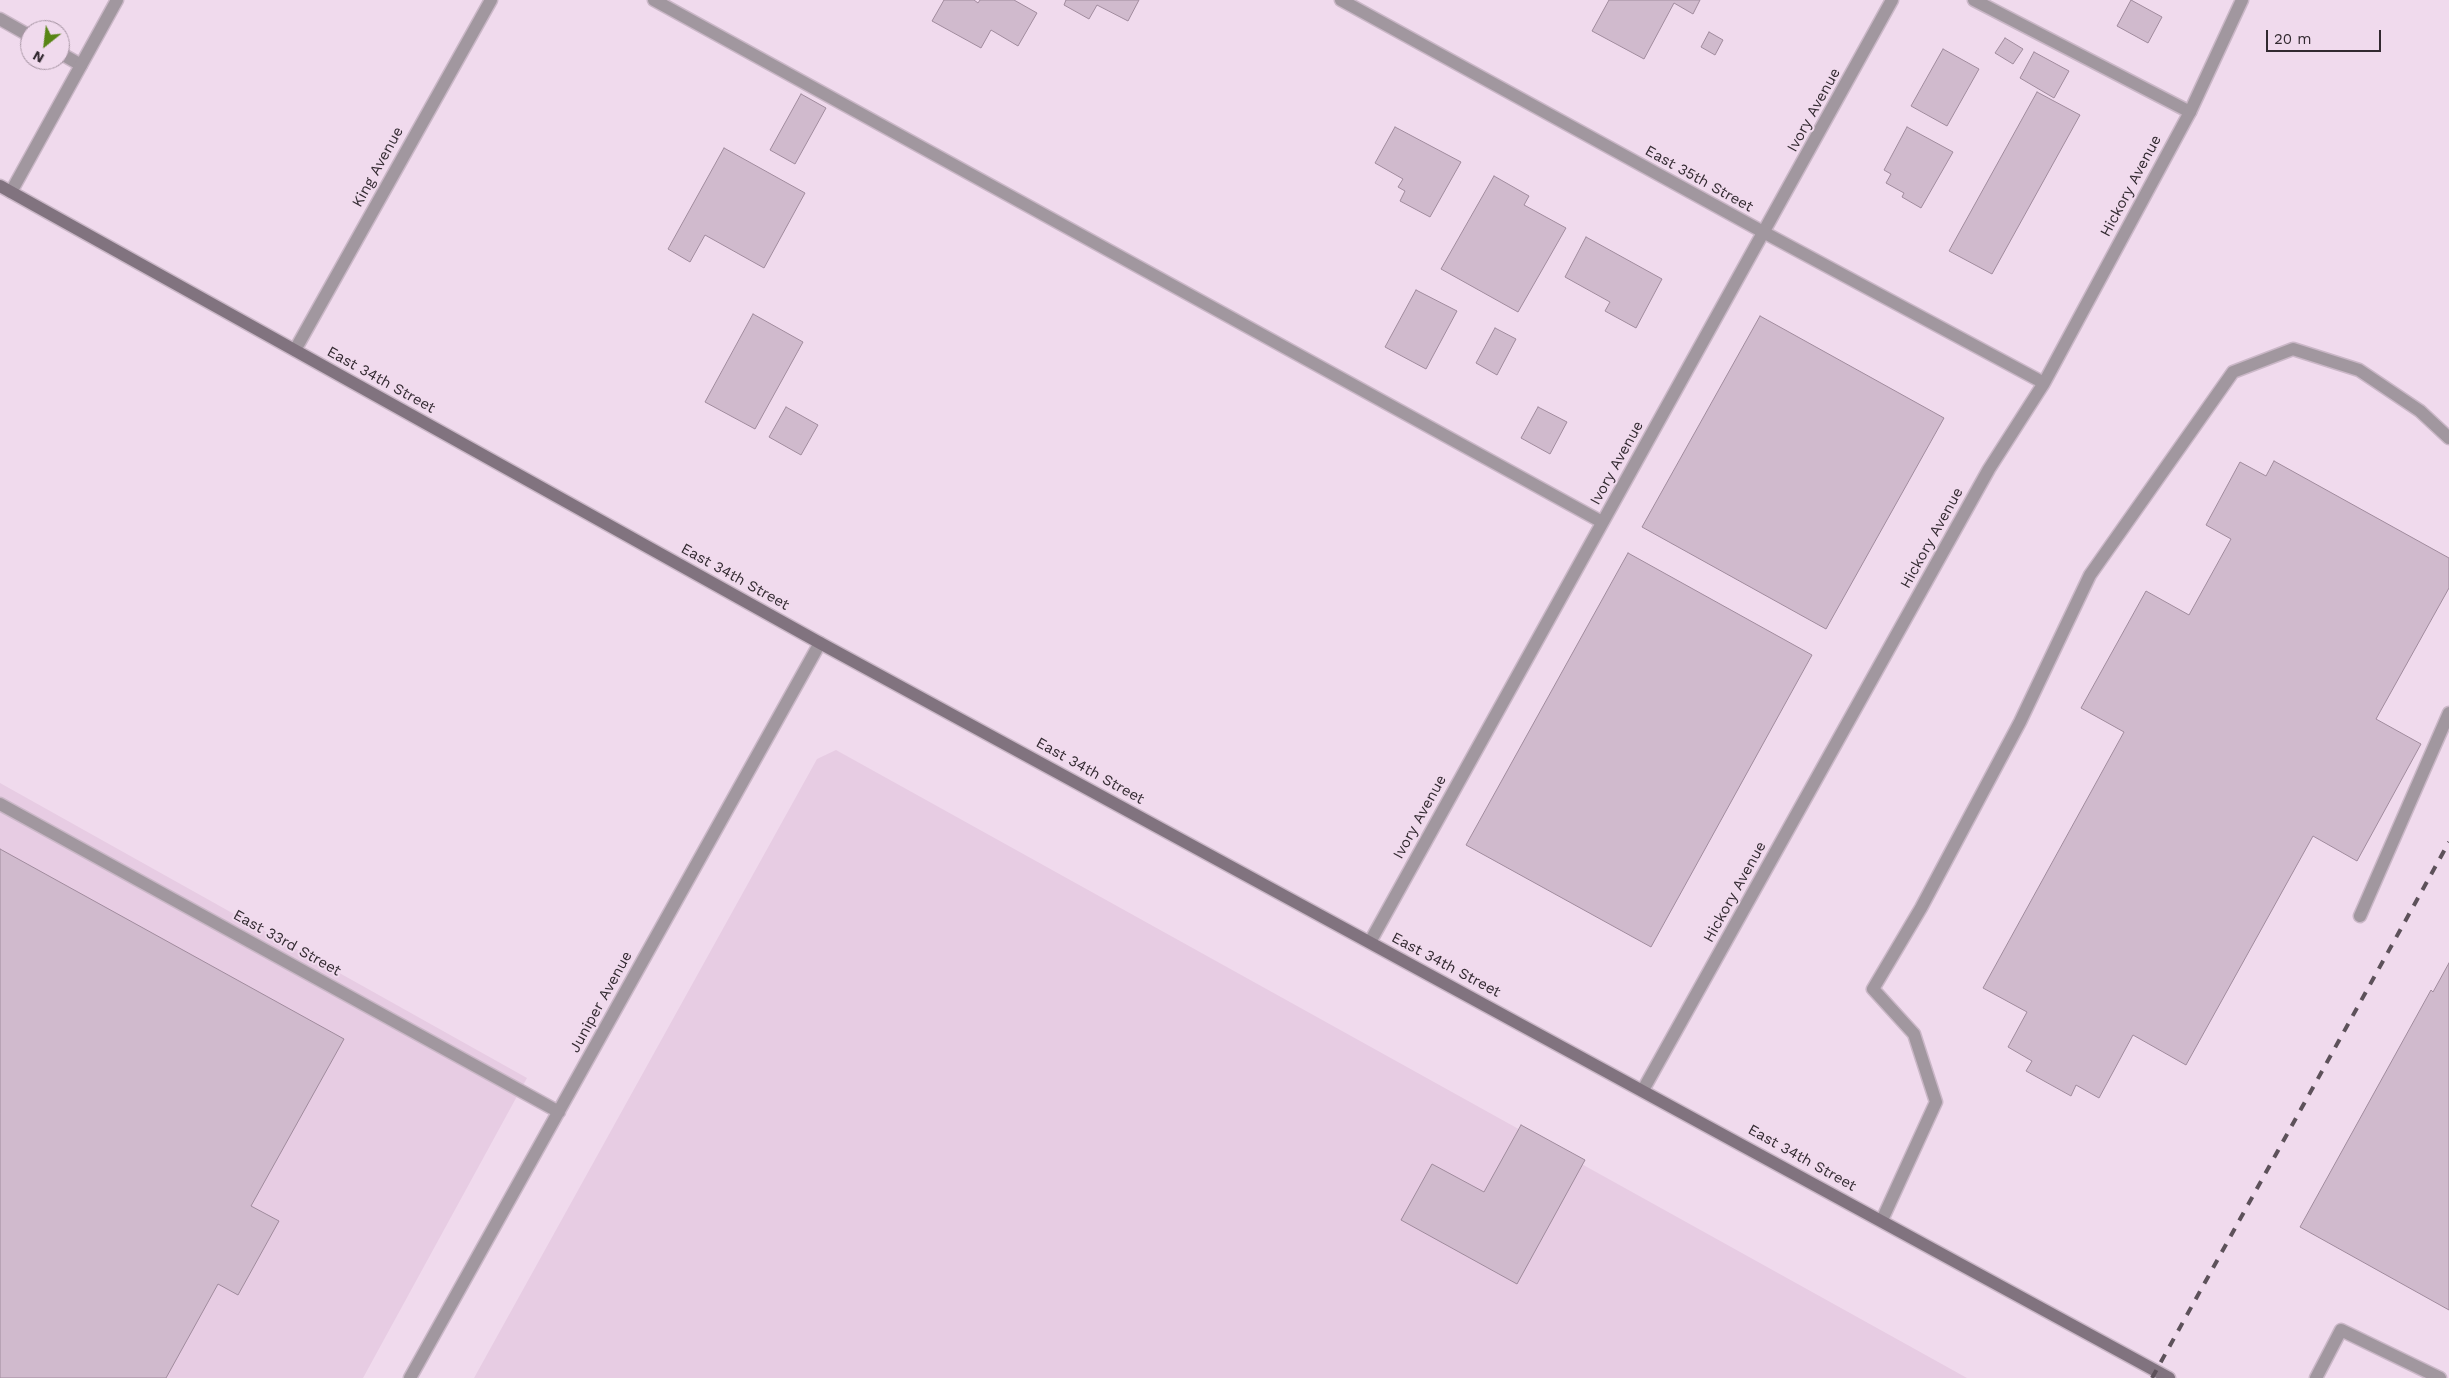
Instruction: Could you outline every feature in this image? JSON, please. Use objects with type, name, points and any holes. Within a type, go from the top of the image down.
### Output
[{"type":"main road","name":"East 34th Street","points":[[6,189],[820,643],[1644,1090],[2169,1378]]},
{"type":"street","points":[[6,189],[81,65],[117,0]]},
{"type":"street","name":"King Avenue","points":[[295,350],[491,0]]},
{"type":"street","points":[[654,0],[1602,522]]},
{"type":"street","name":"East 35th Street","points":[[1341,0],[1764,233],[2044,383]]},
{"type":"street","name":"Ivory Avenue","points":[[1370,942],[1892,0]]},
{"type":"street","points":[[1974,0],[2190,112]]},
{"type":"street","name":"Hickory Avenue","points":[[1644,1090],[1989,469],[2044,383],[2190,112],[2242,0]]},
{"type":"street","points":[[0,19],[20,30]]},
{"type":"street","points":[[70,59],[81,65]]},
{"type":"street","points":[[1882,1220],[1936,1102],[1914,1034],[1873,990],[1922,908],[2020,722],[2090,575],[2232,372],[2293,349],[2359,370],[2420,411],[2449,438]]},
{"type":"street","name":"Juniper Avenue","points":[[410,1378],[820,643]]},
{"type":"street","points":[[2360,916],[2449,714]]},
{"type":"street","name":"East 33rd Street","points":[[0,804],[559,1112]]},
{"type":"street","points":[[2316,1378],[2341,1330],[2440,1378]]},
{"type":"shaded area","points":[[836,750],[1967,1378],[474,1378],[817,759]]},
{"type":"shaded area","points":[[0,783],[527,1078],[363,1378],[0,1378]]},
{"type":"building","points":[[944,0],[974,0],[978,3],[980,0],[1014,0],[1037,13],[1018,46],[991,30],[981,48],[932,21]]},
{"type":"building","points":[[1066,0],[1139,0],[1128,21],[1097,5],[1089,19],[1064,5]]},
{"type":"building","points":[[1609,0],[1700,0],[1693,14],[1674,3],[1644,59],[1592,31]]},
{"type":"building","points":[[2131,0],[2162,17],[2148,43],[2117,26]]},
{"type":"building","points":[[1709,32],[1723,40],[1715,55],[1701,47]]},
{"type":"building","points":[[2005,38],[2023,49],[2013,64],[1995,53]]},
{"type":"building","points":[[1943,49],[1979,69],[1947,126],[1911,106]]},
{"type":"building","points":[[2034,52],[2069,71],[2054,98],[2020,78]]},
{"type":"building","points":[[2037,92],[2080,115],[1992,274],[1949,251]]},
{"type":"building","points":[[801,94],[826,108],[795,164],[770,150]]},
{"type":"building","points":[[1395,127],[1461,162],[1430,217],[1400,201],[1405,191],[1398,187],[1403,179],[1375,163]]},
{"type":"building","points":[[1907,127],[1953,152],[1921,208],[1902,197],[1904,193],[1886,183],[1891,174],[1884,170]]},
{"type":"building","points":[[724,148],[805,193],[764,268],[705,235],[690,262],[668,249]]},
{"type":"building","points":[[1494,176],[1529,196],[1524,205],[1566,228],[1518,312],[1441,269]]},
{"type":"building","points":[[1586,237],[1662,279],[1636,328],[1605,311],[1610,302],[1565,277]]},
{"type":"building","points":[[1416,290],[1457,311],[1426,369],[1385,347]]},
{"type":"building","points":[[753,314],[803,342],[755,429],[705,402]]},
{"type":"building","points":[[1760,316],[1944,418],[1826,629],[1642,527]]},
{"type":"building","points":[[1495,328],[1516,339],[1497,375],[1476,363]]},
{"type":"building","points":[[786,407],[818,425],[801,455],[769,437]]},
{"type":"building","points":[[1538,407],[1567,422],[1550,454],[1521,438]]},
{"type":"building","points":[[2274,461],[2449,558],[2449,588],[2376,719],[2421,744],[2357,861],[2313,836],[2186,1065],[2133,1035],[2099,1098],[2076,1085],[2071,1096],[2026,1071],[2032,1061],[2008,1047],[2027,1012],[1983,988],[2124,732],[2081,708],[2146,591],[2189,615],[2231,539],[2206,525],[2240,462],[2266,476]]},
{"type":"building","points":[[1628,553],[1812,655],[1651,947],[1466,845]]},
{"type":"building","points":[[0,849],[344,1039],[251,1206],[279,1221],[238,1295],[218,1284],[166,1378],[0,1378]]},
{"type":"building","points":[[2449,963],[2449,1310],[2300,1227],[2431,990],[2433,992]]},
{"type":"building","points":[[1521,1125],[1585,1160],[1517,1284],[1401,1220],[1432,1164],[1484,1192]]},
{"type":"railway","points":[[2152,1378],[2449,842]]}]
